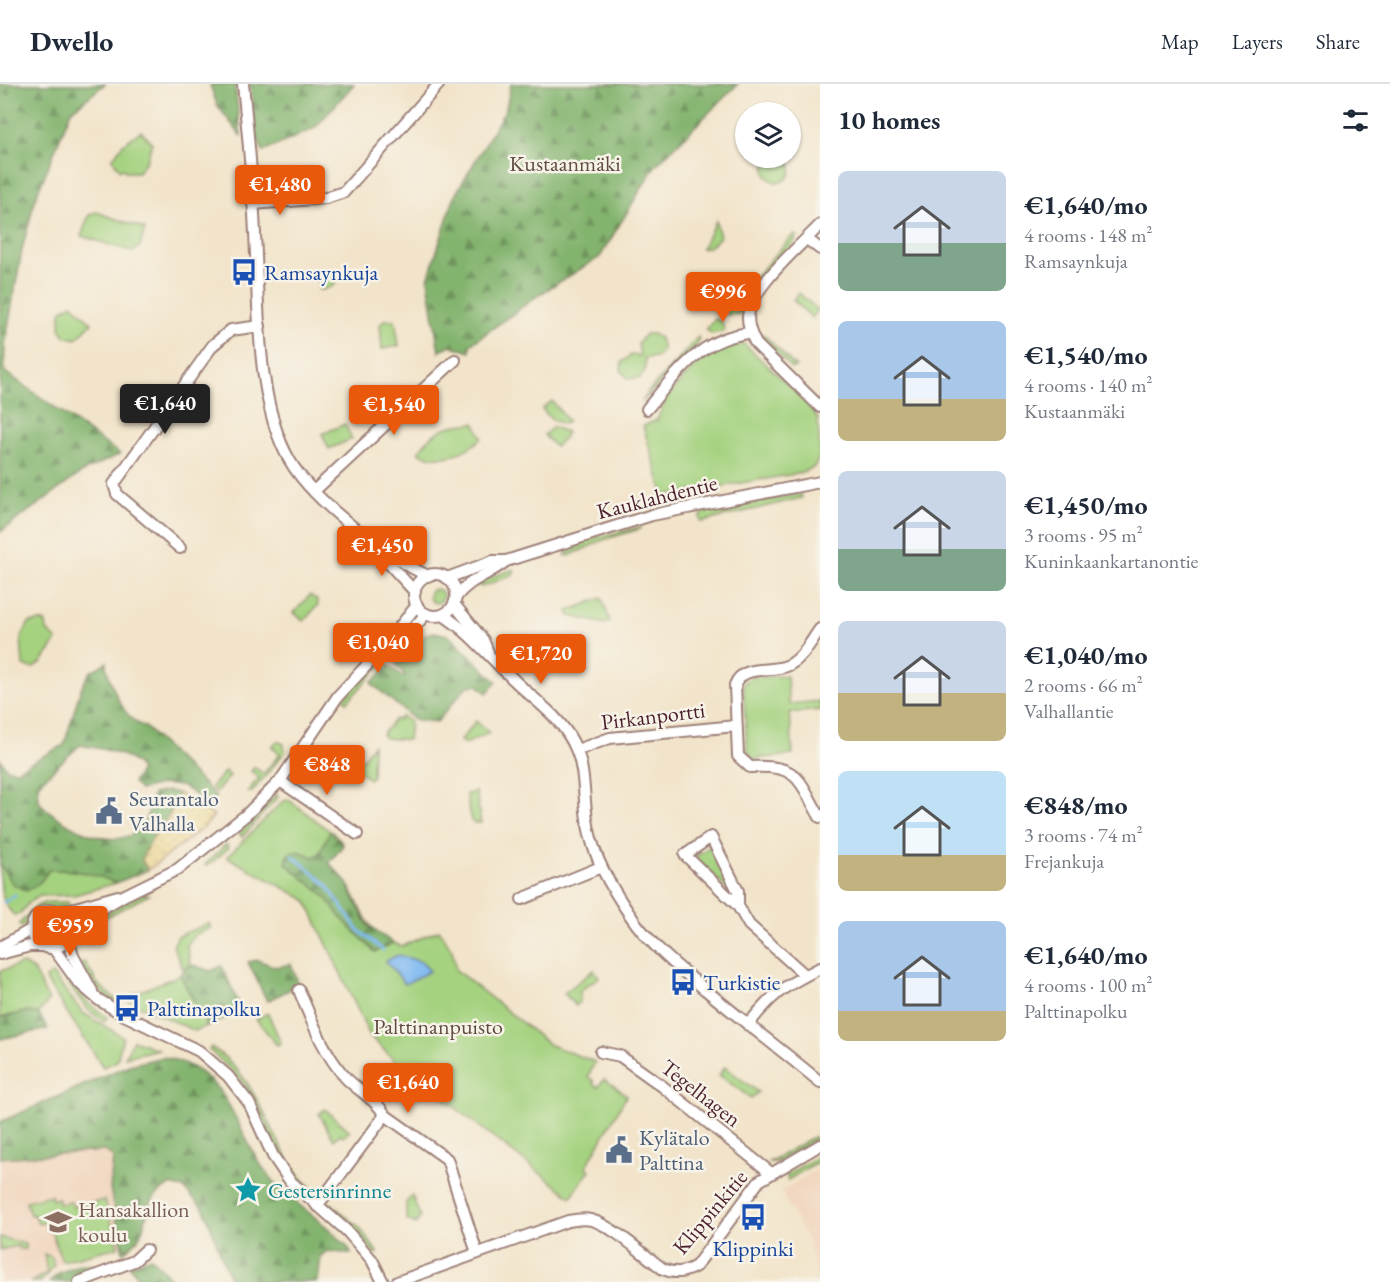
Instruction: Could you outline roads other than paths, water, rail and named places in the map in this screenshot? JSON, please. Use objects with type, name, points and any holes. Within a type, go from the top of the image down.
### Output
[{"type":"street","points":[[243,84],[260,326],[272,421],[290,460],[314,491],[378,546],[409,567],[428,576]]},
{"type":"street","points":[[253,204],[326,198],[344,192],[439,84]]},
{"type":"street","points":[[820,225],[753,300],[748,316],[750,333],[756,344],[820,406]]},
{"type":"street","points":[[807,238],[820,249]]},
{"type":"street","points":[[180,548],[117,494],[114,484],[213,345],[231,330],[260,326]]},
{"type":"street","points":[[647,409],[704,346],[732,334],[750,333]]},
{"type":"street","points":[[314,491],[455,360]]},
{"type":"street","name":"Kauklahdentie","points":[[447,578],[493,561],[506,561],[652,514],[820,482]]},
{"type":"street","points":[[378,546],[383,557],[415,592]]},
{"type":"street","name":"Kauklahdentie","points":[[455,601],[472,581],[495,570],[506,561]]},
{"type":"street","points":[[488,653],[483,640],[455,601],[454,586],[447,578],[438,575],[428,576],[419,582],[415,592],[417,605],[426,614],[443,615],[488,653],[512,679],[560,721],[577,750],[588,824],[601,867],[642,932],[681,970],[820,1082]]},
{"type":"street","points":[[443,615],[455,601]]},
{"type":"street","points":[[70,927],[125,895],[178,869],[246,815],[280,781],[338,696],[382,649],[417,605]]},
{"type":"street","points":[[382,649],[405,637],[426,614]]},
{"type":"street","points":[[820,629],[800,657],[789,665],[746,672],[738,677],[735,685],[738,756],[750,767],[776,765],[794,774],[820,818]]},
{"type":"street","name":"Pirkanportti","points":[[577,750],[610,738],[736,726]]},
{"type":"street","points":[[280,781],[357,834]]},
{"type":"street","points":[[738,906],[738,891],[711,837],[685,855],[738,906],[758,935],[805,975]]},
{"type":"street","points":[[522,898],[601,867]]},
{"type":"street","points":[[42,946],[34,939],[32,929],[35,918],[44,911],[61,912],[125,895]]},
{"type":"street","points":[[61,912],[70,927],[68,939],[73,956],[93,994]]},
{"type":"street","points":[[0,947],[32,929]]},
{"type":"street","points":[[54,949],[68,939]]},
{"type":"street","points":[[0,954],[30,946],[54,949],[78,982],[93,994],[124,1015],[199,1051],[223,1070],[249,1103],[282,1170],[317,1206],[359,1243],[372,1260],[383,1282]]},
{"type":"street","points":[[748,1024],[771,996],[790,982],[820,968]]},
{"type":"street","points":[[300,990],[320,1039],[332,1060],[360,1091],[381,1108],[385,1115],[447,1159],[477,1253]]},
{"type":"street","name":"Tegelhagen","points":[[601,1052],[620,1056],[771,1173]]},
{"type":"street","points":[[317,1206],[385,1115]]},
{"type":"street","name":"Klippinkitie","points":[[397,1282],[583,1218],[594,1220],[605,1227],[663,1269],[681,1273],[696,1266],[759,1181],[820,1145]]},
{"type":"street","points":[[79,1282],[134,1261],[146,1250]]},
{"type":"water","points":[[398,955],[422,962],[430,971],[405,984],[386,961]]},
{"type":"waterway","points":[[293,856],[326,884],[358,930],[383,950]]},
{"type":"waterway","points":[[4,902],[15,895]]},
{"type":"place","name":"Ramsaynkuja","points":[[244,272]]},
{"type":"place","name":"Seurantalo Valhalla","points":[[109,811]]},
{"type":"place","name":"Turkistie","points":[[683,982]]},
{"type":"place","name":"Palttinapolku","points":[[127,1008]]},
{"type":"place","name":"Kylätalo Palttina","points":[[619,1150]]},
{"type":"place","name":"Gestersinrinne","points":[[248,1190]]},
{"type":"place","name":"Klippinki","points":[[753,1217]]},
{"type":"place","name":"Hansakallion koulu","points":[[58,1222]]},
{"type":"park label","name":"Kustaanmäki","points":[[565,163]]},
{"type":"park label","name":"Palttinanpuisto","points":[[438,1026]]}]
